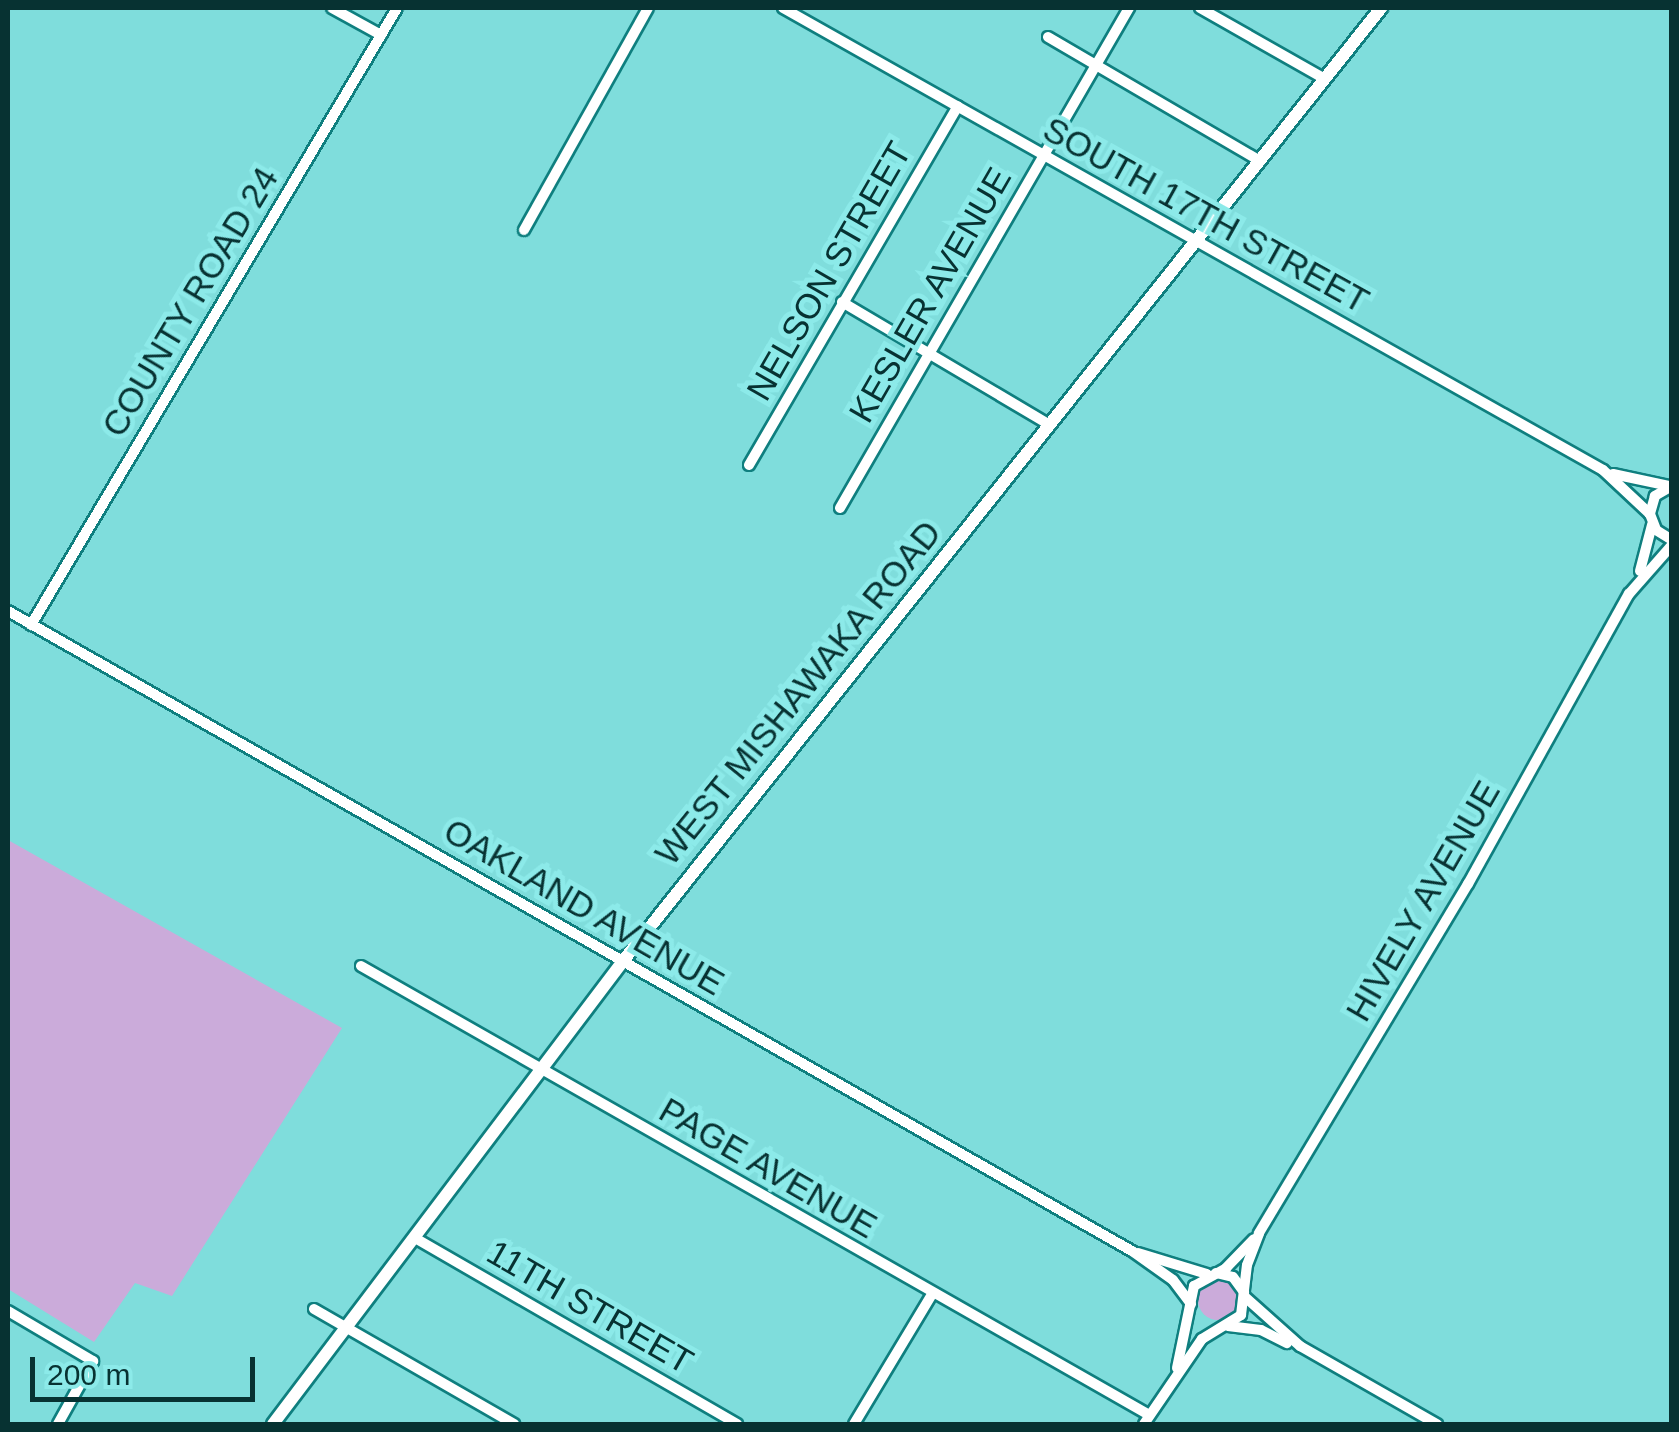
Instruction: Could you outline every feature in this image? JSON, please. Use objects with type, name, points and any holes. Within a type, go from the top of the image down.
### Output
[{"type":"main road","name":"WEST MISHAWAKA ROAD","points":[[276,1424],[623,961],[1381,8]]},
{"type":"street","points":[[332,8],[380,35]]},
{"type":"street","name":"COUNTY ROAD 24","points":[[31,625],[397,8]]},
{"type":"street","points":[[524,230],[648,8]]},
{"type":"street","name":"SOUTH 17TH STREET","points":[[783,8],[1602,470]]},
{"type":"street","name":"KESLER AVENUE","points":[[840,508],[1129,8]]},
{"type":"street","points":[[1200,8],[1325,79]]},
{"type":"street","points":[[1048,37],[1260,161]]},
{"type":"street","name":"NELSON STREET","points":[[748,465],[958,106]]},
{"type":"street","points":[[842,302],[1050,425]]},
{"type":"street","points":[[1602,470],[1670,486]]},
{"type":"street","points":[[1602,470],[1672,542]]},
{"type":"street","name":"HIVELY AVENUE","points":[[1630,594],[1655,496],[1670,486]]},
{"type":"street","name":"HIVELY AVENUE","points":[[1177,1369],[1202,1339],[1241,1315],[1260,1232],[1476,872],[1630,594],[1672,542]]},
{"type":"street","name":"OAKLAND AVENUE","points":[[8,612],[1132,1252],[1173,1280],[1192,1307]]},
{"type":"street","name":"PAGE AVENUE","points":[[361,966],[1146,1420]]},
{"type":"street","name":"HIVELY AVENUE","points":[[1177,1369],[1194,1286],[1260,1232]]},
{"type":"street","name":"11TH STREET","points":[[415,1238],[736,1424]]},
{"type":"street","name":"OAKLAND AVENUE","points":[[1132,1252],[1212,1274]]},
{"type":"street","points":[[1212,1274],[1233,1277],[1245,1294],[1300,1346]]},
{"type":"street","points":[[854,1424],[932,1294]]},
{"type":"street","points":[[1192,1307],[1204,1324],[1261,1330],[1300,1346],[1437,1424]]},
{"type":"street","points":[[314,1309],[514,1424]]},
{"type":"street","points":[[8,1311],[93,1361],[58,1424]]},
{"type":"street","points":[[1146,1420],[1177,1369]]},
{"type":"shaded area","points":[[8,840],[342,1028],[172,1296],[135,1283],[94,1342],[8,1289]]},
{"type":"shaded area","points":[[1218,1280],[1232,1286],[1238,1300],[1232,1314],[1218,1320],[1204,1314],[1198,1300],[1204,1286]]}]
